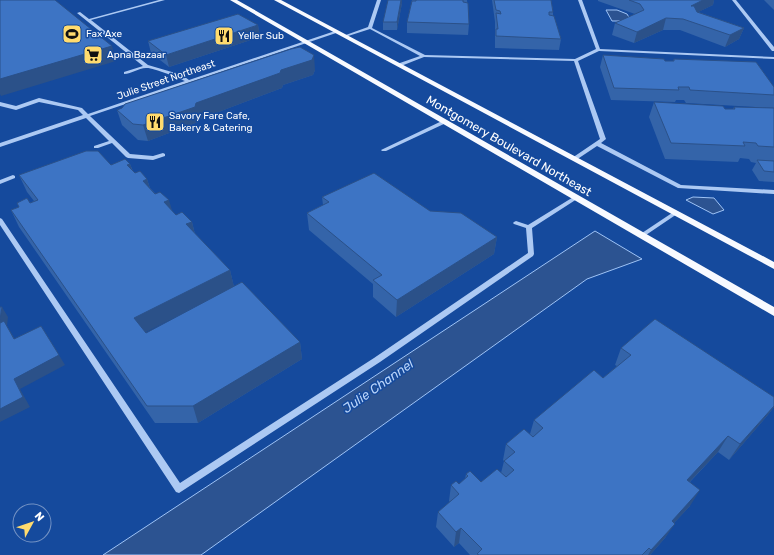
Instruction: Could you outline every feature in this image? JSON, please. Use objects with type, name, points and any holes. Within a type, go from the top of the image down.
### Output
[{"type":"main road","name":"Montgomery Boulevard Northeast","points":[[233,0],[774,312]]},
{"type":"main road","name":"Montgomery Boulevard Northeast","points":[[278,0],[774,266]]},
{"type":"street","points":[[88,20],[163,0]]},
{"type":"street","points":[[370,28],[380,0]]},
{"type":"street","points":[[580,0],[598,50]]},
{"type":"street","points":[[734,0],[774,50]]},
{"type":"street","points":[[79,12],[146,66],[180,76],[189,82]]},
{"type":"street","points":[[345,36],[370,28],[424,56]]},
{"type":"street","name":"Julie Street Northeast","points":[[0,145],[337,32]]},
{"type":"street","points":[[399,65],[424,56],[576,60],[598,50],[774,58]]},
{"type":"street","points":[[574,159],[603,139],[576,60]]},
{"type":"street","points":[[126,73],[146,66]]},
{"type":"street","points":[[0,104],[16,108],[39,100],[80,109],[128,156],[153,158],[163,155]]},
{"type":"street","points":[[384,150],[444,122]]},
{"type":"street","points":[[96,147],[113,141]]},
{"type":"street","points":[[596,144],[680,187],[774,192]]},
{"type":"street","points":[[0,182],[13,177]]},
{"type":"street","points":[[529,227],[575,198]]},
{"type":"street","points":[[641,236],[675,213]]},
{"type":"street","points":[[0,220],[179,489],[377,360],[531,254],[529,227]]},
{"type":"street","points":[[516,222],[529,227]]},
{"type":"water","points":[[606,10],[617,10],[627,14],[630,19],[624,21],[612,21]]},
{"type":"water","points":[[693,197],[714,198],[724,210],[713,214],[686,200]]},
{"type":"water","name":"Julie Channel","points":[[595,231],[642,259],[587,279],[201,555],[103,555]]},
{"type":"building","points":[[0,0],[55,0],[112,46],[0,79]]},
{"type":"building","points":[[388,0],[401,0],[397,22],[383,22]]},
{"type":"building","points":[[463,0],[463,2],[468,3],[469,24],[407,22],[412,1]]},
{"type":"building","points":[[494,0],[551,0],[553,12],[549,12],[549,15],[554,16],[561,39],[496,36],[496,29],[498,29],[496,13],[501,14],[500,11],[496,10]]},
{"type":"building","points":[[629,0],[703,0],[691,6],[694,6],[697,12],[744,28],[730,35],[683,19],[666,18],[637,32],[615,23],[644,10],[640,4]]},
{"type":"building","points":[[238,14],[258,25],[166,55],[148,41]]},
{"type":"building","points":[[300,47],[314,55],[312,60],[281,70],[280,73],[196,103],[195,107],[143,125],[133,124],[117,110],[122,108],[125,104]]},
{"type":"building","points":[[603,55],[664,59],[665,61],[674,61],[674,59],[756,62],[774,87],[774,95],[690,90],[689,87],[678,87],[679,90],[614,88]]},
{"type":"building","points":[[654,102],[723,106],[725,109],[735,109],[734,107],[774,108],[774,147],[758,146],[756,143],[743,142],[745,146],[671,143]]},
{"type":"building","points":[[86,151],[98,151],[111,165],[125,159],[130,164],[127,165],[135,173],[140,171],[147,179],[143,181],[155,194],[160,192],[169,200],[164,202],[176,215],[182,212],[192,222],[186,224],[230,270],[134,318],[146,333],[242,282],[300,342],[193,406],[147,406],[11,210],[19,207],[17,203],[27,198],[30,203],[38,200],[19,175]]},
{"type":"building","points":[[757,160],[774,161],[774,172],[764,171]]},
{"type":"building","points":[[374,173],[430,211],[461,213],[497,237],[397,300],[373,280],[382,275],[307,213],[329,202],[322,197]]},
{"type":"building","points":[[0,307],[2,307],[0,320]]},
{"type":"building","points":[[655,319],[774,397],[774,406],[740,444],[728,436],[687,480],[700,490],[672,521],[675,524],[651,550],[649,548],[642,555],[477,554],[482,549],[461,528],[456,532],[438,512],[459,494],[451,485],[456,481],[459,484],[468,476],[466,474],[470,471],[481,482],[497,469],[506,477],[514,470],[504,461],[515,452],[506,444],[524,429],[533,437],[543,428],[534,420],[594,370],[603,378],[631,355],[621,348]]},
{"type":"building","points":[[4,321],[14,339],[41,326],[59,355],[14,379],[23,397],[0,409],[0,323]]},
{"type":"place","name":"Fax Axe","points":[[72,34]]},
{"type":"place","name":"Yeller Sub","points":[[224,36]]},
{"type":"place","name":"Apna Bazaar","points":[[93,55]]},
{"type":"place","name":"Savory Fare Cafe, Bakery & Catering","points":[[155,122]]}]
